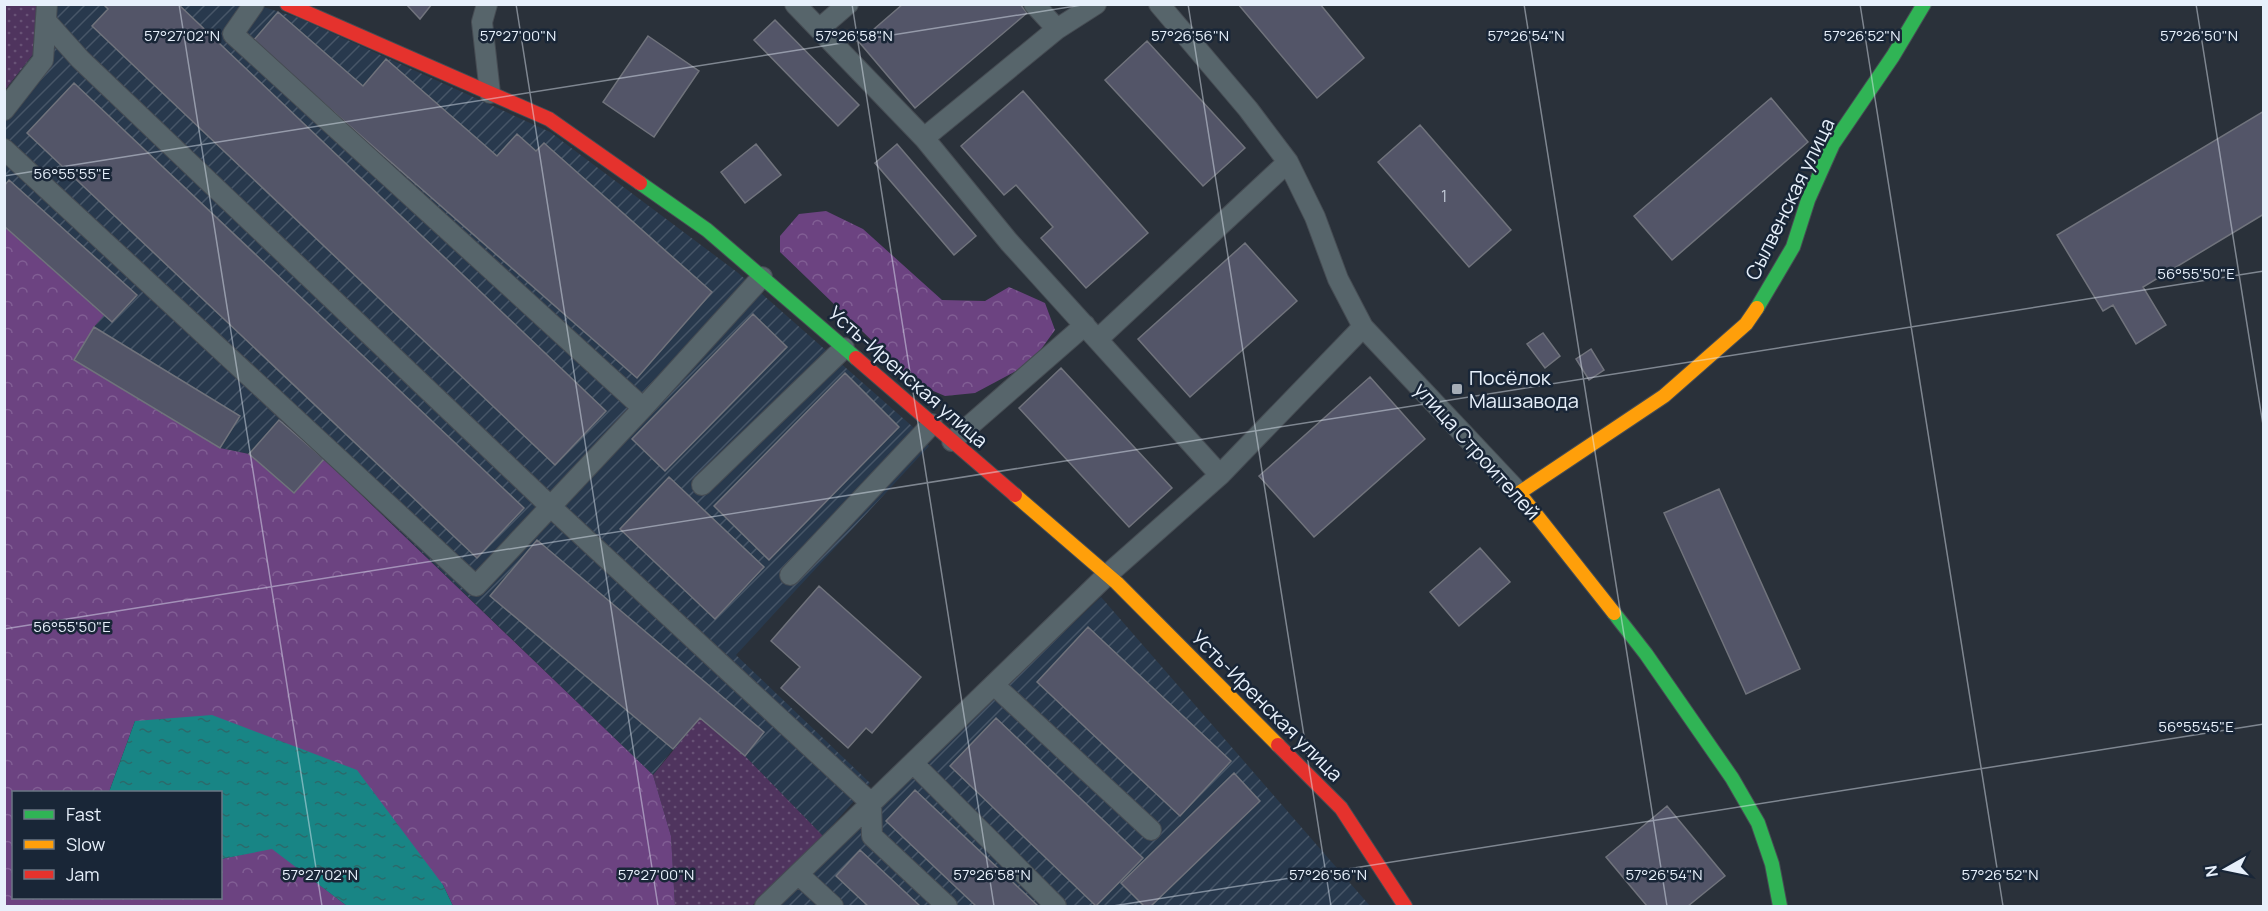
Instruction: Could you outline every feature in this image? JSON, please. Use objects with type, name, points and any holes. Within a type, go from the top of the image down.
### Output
[{"type":"street","name":"Сылвенская улица","points":[[1519,494],[1664,396],[1746,324],[1793,247],[1809,200],[1833,144],[1893,56],[1924,4]]},
{"type":"street","name":"Усть-Иренская улица","points":[[295,6],[549,119],[707,230],[1107,575],[1341,808],[1405,906]]},
{"type":"street","name":"улица Строителей","points":[[1519,494],[1646,654],[1732,778],[1758,824],[1772,864],[1780,906]]},
{"type":"lane","points":[[254,4],[233,34],[643,408]]},
{"type":"lane","points":[[487,4],[482,22],[490,93]]},
{"type":"lane","points":[[795,4],[924,138],[1009,242],[1220,475]]},
{"type":"lane","points":[[819,29],[848,4]]},
{"type":"lane","points":[[1034,4],[1057,29]]},
{"type":"lane","points":[[924,138],[1057,29],[1096,4]]},
{"type":"lane","name":"улица Строителей","points":[[1159,4],[1248,110],[1288,162],[1315,217],[1338,279],[1363,327],[1519,494]]},
{"type":"lane","points":[[4,110],[43,60],[47,13]]},
{"type":"lane","points":[[47,13],[89,67],[550,506],[871,804],[872,836],[947,906]]},
{"type":"lane","points":[[4,149],[476,586],[762,277]]},
{"type":"lane","points":[[952,441],[1091,332],[1288,162]]},
{"type":"lane","points":[[765,906],[1107,575],[1220,475],[1363,327]]},
{"type":"lane","points":[[702,485],[844,348]]},
{"type":"lane","points":[[790,575],[932,424]]},
{"type":"lane","points":[[994,685],[1151,830]]},
{"type":"lane","points":[[913,763],[1056,906]]},
{"type":"lane","points":[[798,874],[833,906]]},
{"type":"shaded area","points":[[5,5],[38,5],[34,53],[5,90]]},
{"type":"shaded area","points":[[38,5],[257,5],[299,18],[550,132],[737,272],[913,427],[929,446],[736,655],[870,783],[823,836],[745,756],[673,749],[653,775],[325,459],[294,493],[249,454],[220,448],[74,360],[103,314],[5,226],[5,91],[34,53]]},
{"type":"shaded area","points":[[1101,597],[1370,906],[777,906],[851,832]]},
{"type":"shaded area","points":[[700,718],[745,756],[823,836],[752,906],[675,906],[671,836],[653,775]]},
{"type":"green space","points":[[826,211],[863,229],[942,300],[985,301],[1009,287],[1045,303],[1055,330],[1031,363],[975,393],[945,396],[917,384],[780,252],[780,236],[799,214]]},
{"type":"green space","points":[[4,226],[104,315],[74,360],[220,448],[249,454],[294,493],[324,459],[653,775],[671,836],[675,906],[453,906],[443,885],[135,721],[109,791],[12,791],[12,899],[222,899],[222,859],[272,848],[347,906],[5,906]]},
{"type":"water","points":[[212,715],[357,770],[443,885],[453,906],[347,906],[272,849],[222,859],[222,791],[109,791],[135,721]]},
{"type":"building","points":[[103,4],[178,4],[606,411],[555,465],[92,26],[108,9]]},
{"type":"building","points":[[406,4],[432,4],[420,19]]},
{"type":"building","points":[[903,4],[1020,4],[1027,13],[915,108],[859,42]]},
{"type":"building","points":[[1238,4],[1320,4],[1364,58],[1317,98]]},
{"type":"building","points":[[278,12],[363,86],[386,59],[497,156],[517,134],[536,151],[544,143],[712,292],[637,378],[253,41]]},
{"type":"building","points":[[775,20],[859,105],[838,126],[754,40]]},
{"type":"building","points":[[648,36],[699,71],[654,137],[603,102]]},
{"type":"building","points":[[1147,41],[1245,148],[1203,186],[1105,80]]},
{"type":"building","points":[[74,83],[524,508],[477,558],[27,133]]},
{"type":"building","points":[[1023,91],[1148,233],[1086,288],[1041,238],[1053,227],[1016,185],[1004,195],[961,146]]},
{"type":"building","points":[[1771,98],[1808,142],[1672,260],[1634,216]]},
{"type":"building","points":[[2264,111],[2264,214],[2143,287],[2166,325],[2136,344],[2113,305],[2103,311],[2057,235]]},
{"type":"building","points":[[1420,125],[1511,230],[1469,267],[1378,162]]},
{"type":"building","points":[[756,144],[781,175],[745,203],[721,172]]},
{"type":"building","points":[[897,144],[976,236],[954,255],[875,163]]},
{"type":"building","points":[[9,180],[137,295],[112,322],[4,226],[4,186]]},
{"type":"building","points":[[1245,243],[1297,301],[1190,397],[1138,339]]},
{"type":"building","points":[[753,314],[787,347],[665,471],[632,439]]},
{"type":"building","points":[[94,327],[240,416],[220,448],[74,360]]},
{"type":"building","points":[[1543,333],[1560,356],[1545,368],[1527,344]]},
{"type":"building","points":[[1591,349],[1604,370],[1589,380],[1576,359]]},
{"type":"building","points":[[1061,368],[1172,488],[1129,527],[1019,408]]},
{"type":"building","points":[[845,373],[899,427],[769,560],[714,506]]},
{"type":"building","points":[[1370,377],[1425,439],[1314,537],[1259,476]]},
{"type":"building","points":[[279,420],[324,459],[294,493],[249,454]]},
{"type":"building","points":[[669,477],[764,567],[715,619],[620,529]]},
{"type":"building","points":[[1719,489],[1800,669],[1746,694],[1664,513]]},
{"type":"building","points":[[537,540],[764,732],[745,756],[700,718],[673,749],[490,596]]},
{"type":"building","points":[[1480,548],[1510,582],[1459,626],[1430,592]]},
{"type":"building","points":[[819,586],[921,677],[872,733],[866,728],[848,748],[781,688],[800,667],[771,641]]},
{"type":"building","points":[[1088,627],[1231,761],[1180,816],[1037,682]]},
{"type":"building","points":[[996,718],[1143,858],[1096,906],[950,766]]},
{"type":"building","points":[[1234,773],[1260,801],[1151,906],[1144,906],[1121,883]]},
{"type":"building","points":[[915,790],[1038,906],[976,906],[886,821]]},
{"type":"building","points":[[1667,806],[1725,876],[1688,906],[1647,906],[1606,857]]},
{"type":"building","points":[[860,850],[920,906],[868,906],[836,876]]},
{"type":"traffic: fast","points":[[1757,308],[1793,247],[1808,200],[1833,144],[1893,56],[1924,4]]},
{"type":"traffic: fast","points":[[640,183],[707,230],[856,358]]},
{"type":"traffic: fast","points":[[1614,613],[1646,654],[1732,778],[1758,823],[1772,864],[1780,906]]},
{"type":"traffic: slow","points":[[1614,613],[1519,493],[1664,396],[1746,324],[1757,308]]},
{"type":"traffic: slow","points":[[1015,495],[1117,583],[1278,745]]},
{"type":"traffic: jam","points":[[287,4],[549,119],[640,183]]},
{"type":"traffic: jam","points":[[856,358],[1015,495]]},
{"type":"traffic: jam","points":[[1278,745],[1341,808],[1405,906]]},
{"type":"place","name":"Посёлок Машзавода","points":[[1457,389]]}]
